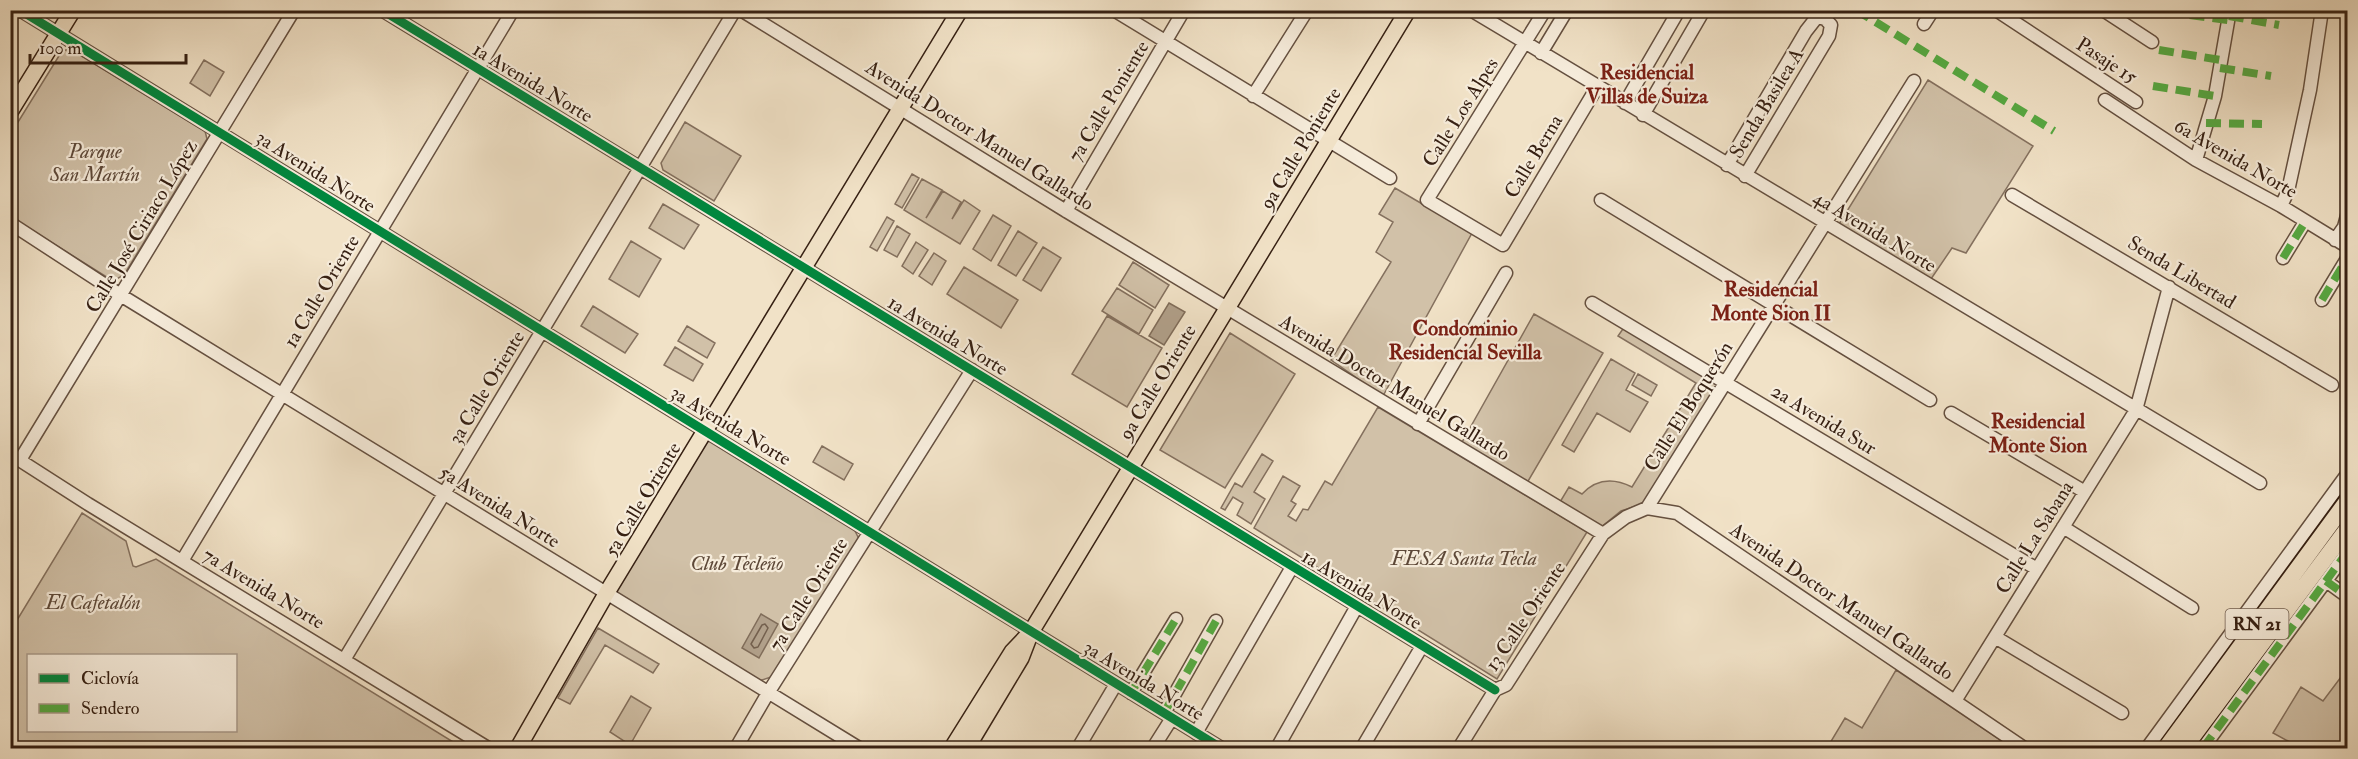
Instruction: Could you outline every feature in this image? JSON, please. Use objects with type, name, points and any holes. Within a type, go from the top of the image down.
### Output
[{"type":"highway","name":"RN 21","points":[[2166,748],[2348,500]]},
{"type":"highway","name":"RN 21","points":[[2184,748],[2348,528]]},
{"type":"main road","points":[[10,112],[73,10]]},
{"type":"main road","name":"5a Calle Oriente","points":[[518,748],[606,594],[960,10]]},
{"type":"main road","name":"9a Calle Poniente","points":[[1227,308],[1408,10]]},
{"type":"main road","name":"9a Calle Oriente","points":[[967,748],[1021,658],[1031,632],[1227,308]]},
{"type":"main road","name":"9a Calle Oriente","points":[[952,748],[1012,652],[1031,632]]},
{"type":"street","name":"3a Avenida Norte","points":[[20,10],[1221,748]]},
{"type":"street","name":"Calle José Ciriaco López","points":[[15,457],[122,296],[294,10]]},
{"type":"street","name":"1a Avenida Norte","points":[[382,10],[1495,690]]},
{"type":"street","name":"1a Calle Oriente","points":[[182,561],[513,10]]},
{"type":"street","name":"3a Calle Oriente","points":[[344,660],[735,10]]},
{"type":"street","name":"Avenida Doctor Manuel Gallardo","points":[[741,10],[1066,211],[1603,534]]},
{"type":"street","points":[[1114,10],[1390,178]]},
{"type":"street","name":"7a Calle Poniente","points":[[1066,211],[1184,10]]},
{"type":"street","name":"4a Avenida Norte","points":[[1471,10],[1726,165],[2260,483]]},
{"type":"street","name":"Calle Los Alpes","points":[[1503,245],[1427,200],[1545,10]]},
{"type":"street","points":[[1542,53],[1567,10]]},
{"type":"street","points":[[1625,103],[1679,10]]},
{"type":"street","points":[[1643,115],[1704,10]]},
{"type":"street","points":[[1924,24],[1933,10]]},
{"type":"street","name":"Pasaje 15","points":[[1996,10],[2136,102]]},
{"type":"street","points":[[2103,10],[2152,42]]},
{"type":"street","points":[[2196,160],[2215,96],[2230,10]]},
{"type":"street","points":[[2281,206],[2288,191],[2310,90],[2322,10]]},
{"type":"street","points":[[1253,96],[1306,12]]},
{"type":"street","name":"Senda Basilea A","points":[[1726,165],[1806,31],[1817,17],[1825,19],[1831,25],[1829,36],[1745,176]]},
{"type":"street","name":"Calle El Boquerón","points":[[1647,508],[1914,81]]},
{"type":"street","name":"Calle Berna","points":[[1503,245],[1597,87]]},
{"type":"street","name":"6a Avenida Norte","points":[[2105,100],[2196,160],[2281,206],[2348,248]]},
{"type":"street","name":"Senda Libertad","points":[[2012,195],[2332,385]]},
{"type":"street","points":[[1601,200],[1930,400]]},
{"type":"street","points":[[2335,240],[2346,224],[2348,212]]},
{"type":"street","points":[[2283,258],[2305,222]]},
{"type":"street","name":"5a Avenida Norte","points":[[10,224],[122,296],[859,748]]},
{"type":"street","points":[[2322,300],[2348,257]]},
{"type":"street","points":[[1418,424],[1506,273]]},
{"type":"street","name":"Calle La Sabana","points":[[1955,701],[2136,410],[2169,287]]},
{"type":"street","name":"2a Avenida Sur","points":[[1592,303],[2037,569]]},
{"type":"street","name":"7a Calle Oriente","points":[[736,748],[768,693],[972,370]]},
{"type":"street","points":[[1951,413],[2085,492]]},
{"type":"street","name":"7a Avenida Norte","points":[[15,457],[488,748]]},
{"type":"street","points":[[2147,748],[2348,473]]},
{"type":"street","name":"Avenida Doctor Manuel Gallardo","points":[[1647,508],[1677,513],[2024,748]]},
{"type":"street","points":[[1603,534],[1626,517],[1647,508]]},
{"type":"street","points":[[2063,527],[2192,608]]},
{"type":"street","name":"13 Calle Oriente","points":[[1459,748],[1495,690],[1506,686],[1603,534]]},
{"type":"street","points":[[2203,748],[2348,551]]},
{"type":"street","points":[[1196,733],[1292,567]]},
{"type":"street","points":[[2326,582],[2348,597]]},
{"type":"street","points":[[1276,748],[1357,606]]},
{"type":"street","points":[[1131,693],[1176,619]]},
{"type":"street","points":[[1153,748],[1216,621]]},
{"type":"street","points":[[1995,637],[2122,713]]},
{"type":"street","points":[[1362,748],[1422,646]]},
{"type":"street","points":[[1078,748],[1116,684]]},
{"type":"green space","name":"Parque San Martín","points":[[70,49],[205,131],[207,139],[124,275],[113,281],[11,217],[10,135],[62,51]]},
{"type":"green space","points":[[204,60],[224,72],[210,96],[190,83]]},
{"type":"green space","points":[[1928,80],[2033,146],[1966,253],[1952,248],[1931,279],[1839,224]]},
{"type":"green space","points":[[685,122],[741,156],[714,201],[663,170],[661,163]]},
{"type":"green space","points":[[912,174],[919,178],[902,208],[895,204]]},
{"type":"green space","points":[[922,179],[942,190],[926,218],[943,191],[961,202],[952,219],[964,200],[980,211],[960,244],[904,210]]},
{"type":"green space","points":[[1395,188],[1472,233],[1383,396],[1331,360],[1391,262],[1376,252],[1393,222],[1379,214]]},
{"type":"green space","points":[[663,204],[699,225],[684,249],[649,228]]},
{"type":"green space","points":[[993,215],[1011,226],[991,261],[973,249]]},
{"type":"green space","points":[[887,217],[894,221],[877,251],[870,247]]},
{"type":"green space","points":[[897,226],[910,234],[897,257],[884,250]]},
{"type":"green space","points":[[1018,231],[1037,243],[1016,276],[998,265]]},
{"type":"green space","points":[[631,241],[661,259],[639,297],[609,279]]},
{"type":"green space","points":[[916,242],[928,250],[913,274],[902,266]]},
{"type":"green space","points":[[1043,247],[1061,258],[1041,291],[1023,280]]},
{"type":"green space","points":[[934,253],[946,261],[932,285],[919,276]]},
{"type":"green space","points":[[1133,262],[1169,285],[1155,308],[1119,285]]},
{"type":"green space","points":[[964,267],[1018,300],[1001,328],[947,294]]},
{"type":"green space","points":[[1117,288],[1153,310],[1139,334],[1102,311]]},
{"type":"green space","points":[[593,306],[638,334],[625,353],[581,326]]},
{"type":"green space","points":[[1534,314],[1603,353],[1527,483],[1461,444]]},
{"type":"green space","points":[[1107,316],[1162,348],[1127,407],[1072,374]]},
{"type":"green space","points":[[687,326],[715,343],[707,358],[678,341]]},
{"type":"green space","points":[[1625,326],[1720,384],[1645,503],[1621,511],[1600,528],[1560,502],[1569,487],[1582,494],[1594,485],[1606,481],[1619,482],[1632,487],[1696,383],[1618,336]]},
{"type":"green space","points":[[1230,333],[1295,374],[1225,488],[1160,450]]},
{"type":"green space","points":[[675,347],[703,364],[693,381],[664,365]]},
{"type":"green space","points":[[1611,359],[1635,373],[1626,390],[1648,402],[1630,432],[1597,413],[1574,452],[1562,445]]},
{"type":"green space","points":[[1638,374],[1657,385],[1651,396],[1632,385]]},
{"type":"green space","name":"FESA Santa Tecla","points":[[1378,407],[1587,532],[1497,679],[1254,528],[1283,476],[1300,486],[1291,501],[1296,504],[1288,516],[1296,521],[1303,509],[1308,510],[1325,481],[1332,485]]},
{"type":"green space","name":"Club Tecleño","points":[[715,441],[853,527],[860,541],[777,675],[756,682],[618,598],[615,586],[700,442]]},
{"type":"green space","points":[[822,446],[853,464],[844,480],[813,462]]},
{"type":"green space","points":[[1262,454],[1273,461],[1254,492],[1265,499],[1251,524],[1237,515],[1243,503],[1233,497],[1225,510],[1221,508],[1235,483],[1242,487]]},
{"type":"green space","name":"El Cafetalón","points":[[82,513],[126,541],[133,566],[136,567],[156,559],[463,748],[11,748],[11,630]]},
{"type":"green space","points":[[598,628],[659,664],[653,673],[605,645],[570,704],[558,698]]},
{"type":"green space","points":[[2347,669],[2347,748],[2301,748],[2273,733],[2301,687],[2323,701]]},
{"type":"green space","points":[[1896,670],[2012,748],[1827,748],[1845,718],[1862,728]]},
{"type":"green space","points":[[631,696],[651,708],[630,745],[610,732]]},
{"type":"water","points":[[1169,303],[1185,312],[1164,345],[1149,336]]},
{"type":"water","points":[[761,614],[778,624],[759,658],[742,648]]},
{"type":"marked path","points":[[1856,10],[2054,131]]},
{"type":"marked path","points":[[2167,12],[2228,20]]},
{"type":"marked path","points":[[2229,16],[2279,25]]},
{"type":"marked path","points":[[2159,50],[2221,60]]},
{"type":"marked path","points":[[2220,68],[2271,76]]},
{"type":"marked path","points":[[2153,86],[2215,96]]},
{"type":"marked path","points":[[2206,123],[2262,124]]},
{"type":"marked path","points":[[2344,227],[2348,221]]},
{"type":"marked path","points":[[2283,258],[2305,222]]},
{"type":"marked path","points":[[2322,300],[2348,257]]},
{"type":"marked path","points":[[2203,748],[2348,551]]},
{"type":"marked path","points":[[2326,581],[2348,597]]},
{"type":"marked path","points":[[1131,693],[1176,619]]},
{"type":"marked path","points":[[1164,713],[1216,621]]},
{"type":"cycle path","points":[[20,10],[1221,748]]},
{"type":"cycle path","points":[[382,10],[1495,690]]},
{"type":"district","name":"Residencial Villas de Suiza","points":[[1647,84]]},
{"type":"district","name":"Residencial Monte Sion II","points":[[1771,301]]},
{"type":"district","name":"Condominio Residencial Sevilla","points":[[1465,340]]},
{"type":"district","name":"Residencial Monte Sion","points":[[2038,433]]}]
